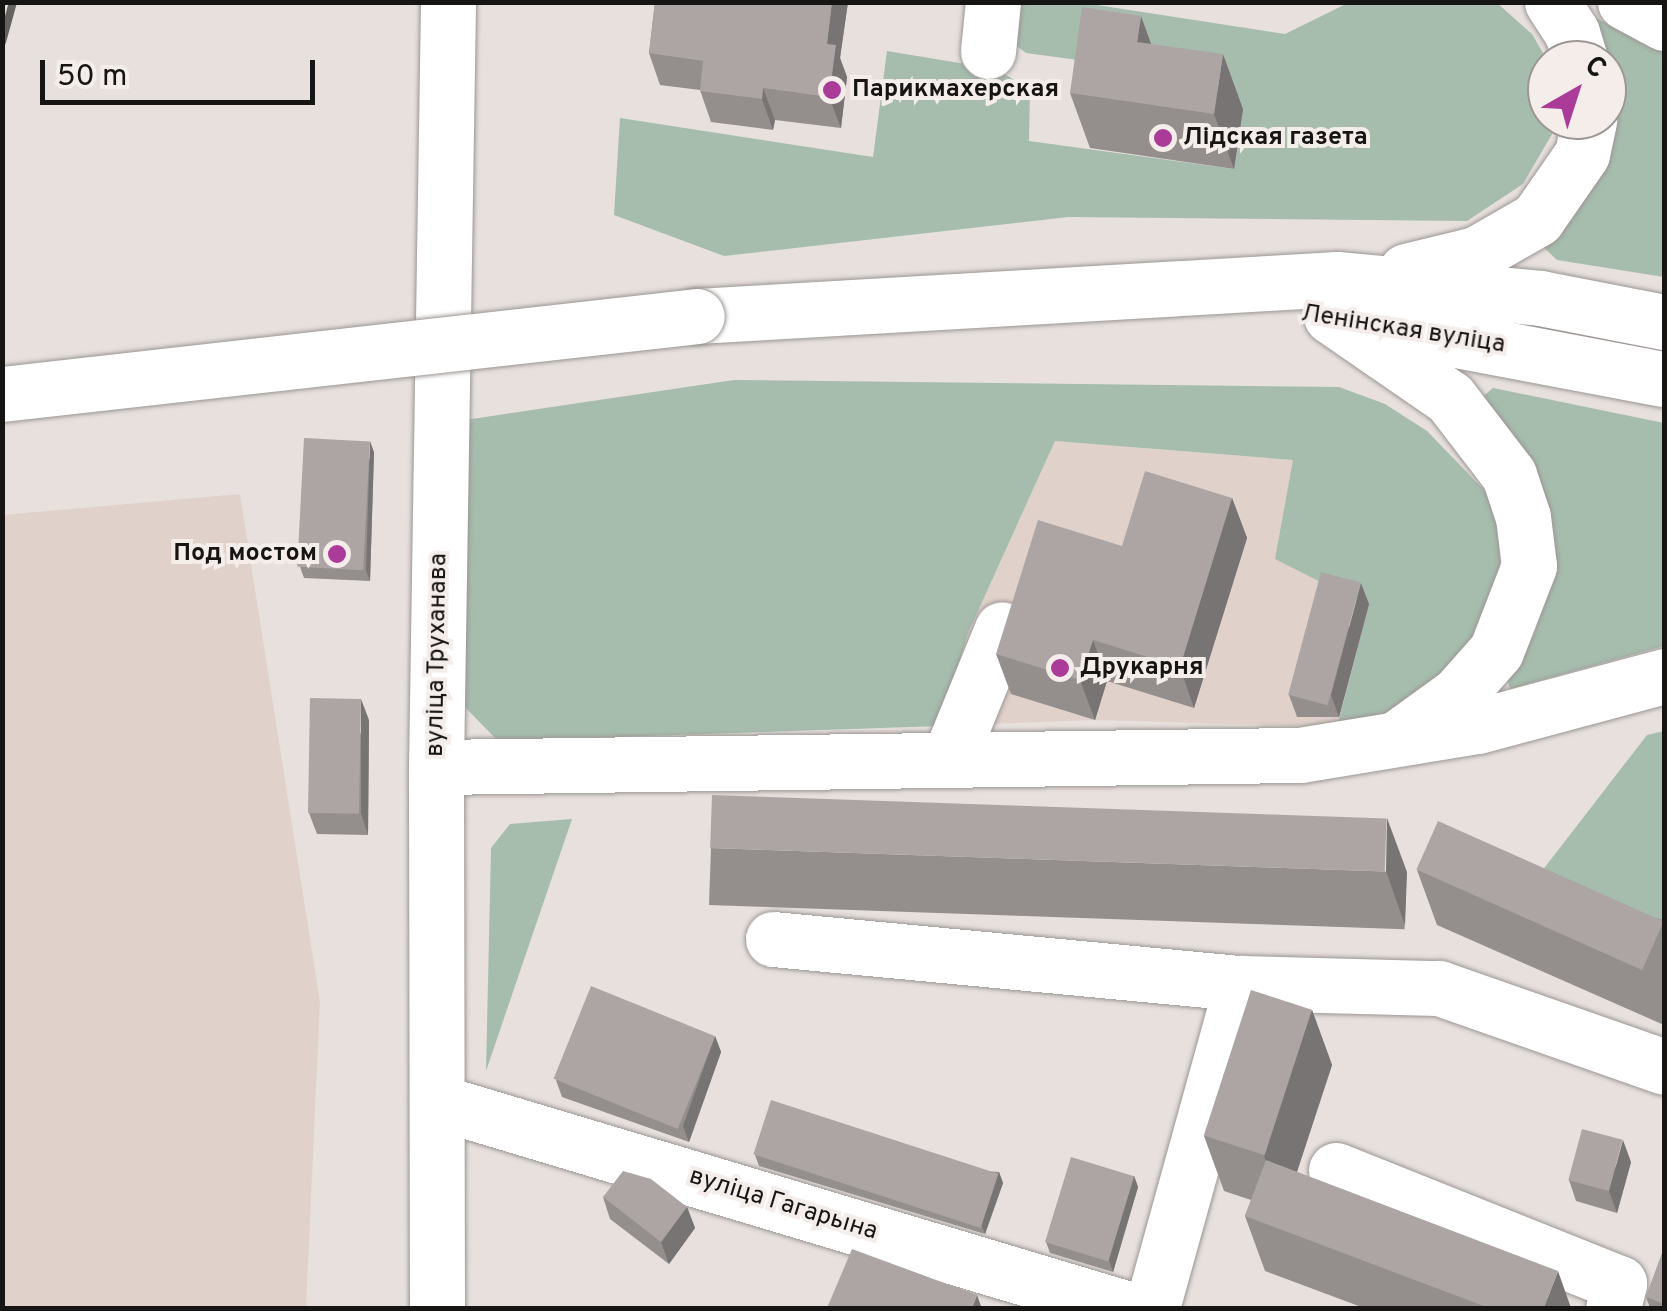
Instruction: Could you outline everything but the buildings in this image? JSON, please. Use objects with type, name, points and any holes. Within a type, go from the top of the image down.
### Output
[{"type":"main road","name":"вуліца Труханава","points":[[438,1308],[441,1104],[436,767],[448,2]]},
{"type":"main road","points":[[1552,2],[1574,40]]},
{"type":"main road","points":[[1625,2],[1664,23]]},
{"type":"main road","points":[[1334,298],[1436,267],[1512,237],[1558,196],[1582,154],[1585,140]]},
{"type":"main road","name":"Ленінская вуліца","points":[[2,394],[697,316],[1140,292],[1334,298],[1540,298],[1664,322]]},
{"type":"main road","points":[[1334,298],[1450,398],[1510,476],[1523,517],[1528,566],[1496,651],[1458,694],[1389,743]]},
{"type":"main road","name":"Ленінская вуліца","points":[[1334,298],[1664,379]]},
{"type":"main road","points":[[949,759],[1002,630]]},
{"type":"main road","points":[[436,767],[1300,755],[1389,743],[1664,676]]},
{"type":"main road","points":[[773,940],[1242,984],[1440,988],[1664,1067]]},
{"type":"main road","points":[[1152,1308],[1242,984]]},
{"type":"main road","name":"вуліца Гагарына","points":[[441,1104],[1126,1308]]},
{"type":"main road","points":[[1336,1170],[1619,1284],[1613,1308]]},
{"type":"shaded area","points":[[1055,441],[1293,460],[1369,604],[1337,727],[1095,720],[940,726],[968,633]]},
{"type":"shaded area","points":[[240,494],[320,1002],[306,1308],[3,1308],[3,515]]},
{"type":"green space","points":[[1006,3],[1084,3],[1285,34],[1348,3],[1497,3],[1535,40],[1527,40],[1527,140],[1549,140],[1523,184],[1467,221],[1068,217],[724,256],[614,215],[620,118],[873,157],[887,51],[996,69],[1030,89],[1029,141],[1234,169],[1160,71],[1026,53],[1014,44]]},
{"type":"green space","points":[[1580,11],[1664,49],[1664,277],[1557,260],[1539,243],[1592,140],[1627,140],[1627,40],[1596,40]]},
{"type":"green space","points":[[734,380],[1339,387],[1385,404],[1427,431],[1489,495],[1500,537],[1500,587],[1486,630],[1414,706],[1337,727],[1368,606],[1275,559],[1293,460],[1055,441],[968,633],[940,726],[498,741],[461,703],[465,420]]},
{"type":"green space","points":[[1493,388],[1664,423],[1664,646],[1510,689],[1507,679],[1535,632],[1546,588],[1476,402]]},
{"type":"green space","points":[[1664,731],[1664,966],[1518,902],[1647,735]]},
{"type":"green space","points":[[572,819],[486,1071],[491,848],[510,824]]},
{"type":"railway","points":[[2,42],[13,2]]},
{"type":"place","name":"Парикмахерская","points":[[832,90]]},
{"type":"place","name":"Лідская газета","points":[[1163,138]]},
{"type":"place","name":"Под мостом","points":[[337,554]]},
{"type":"place","name":"Друкарня","points":[[1060,668]]}]
